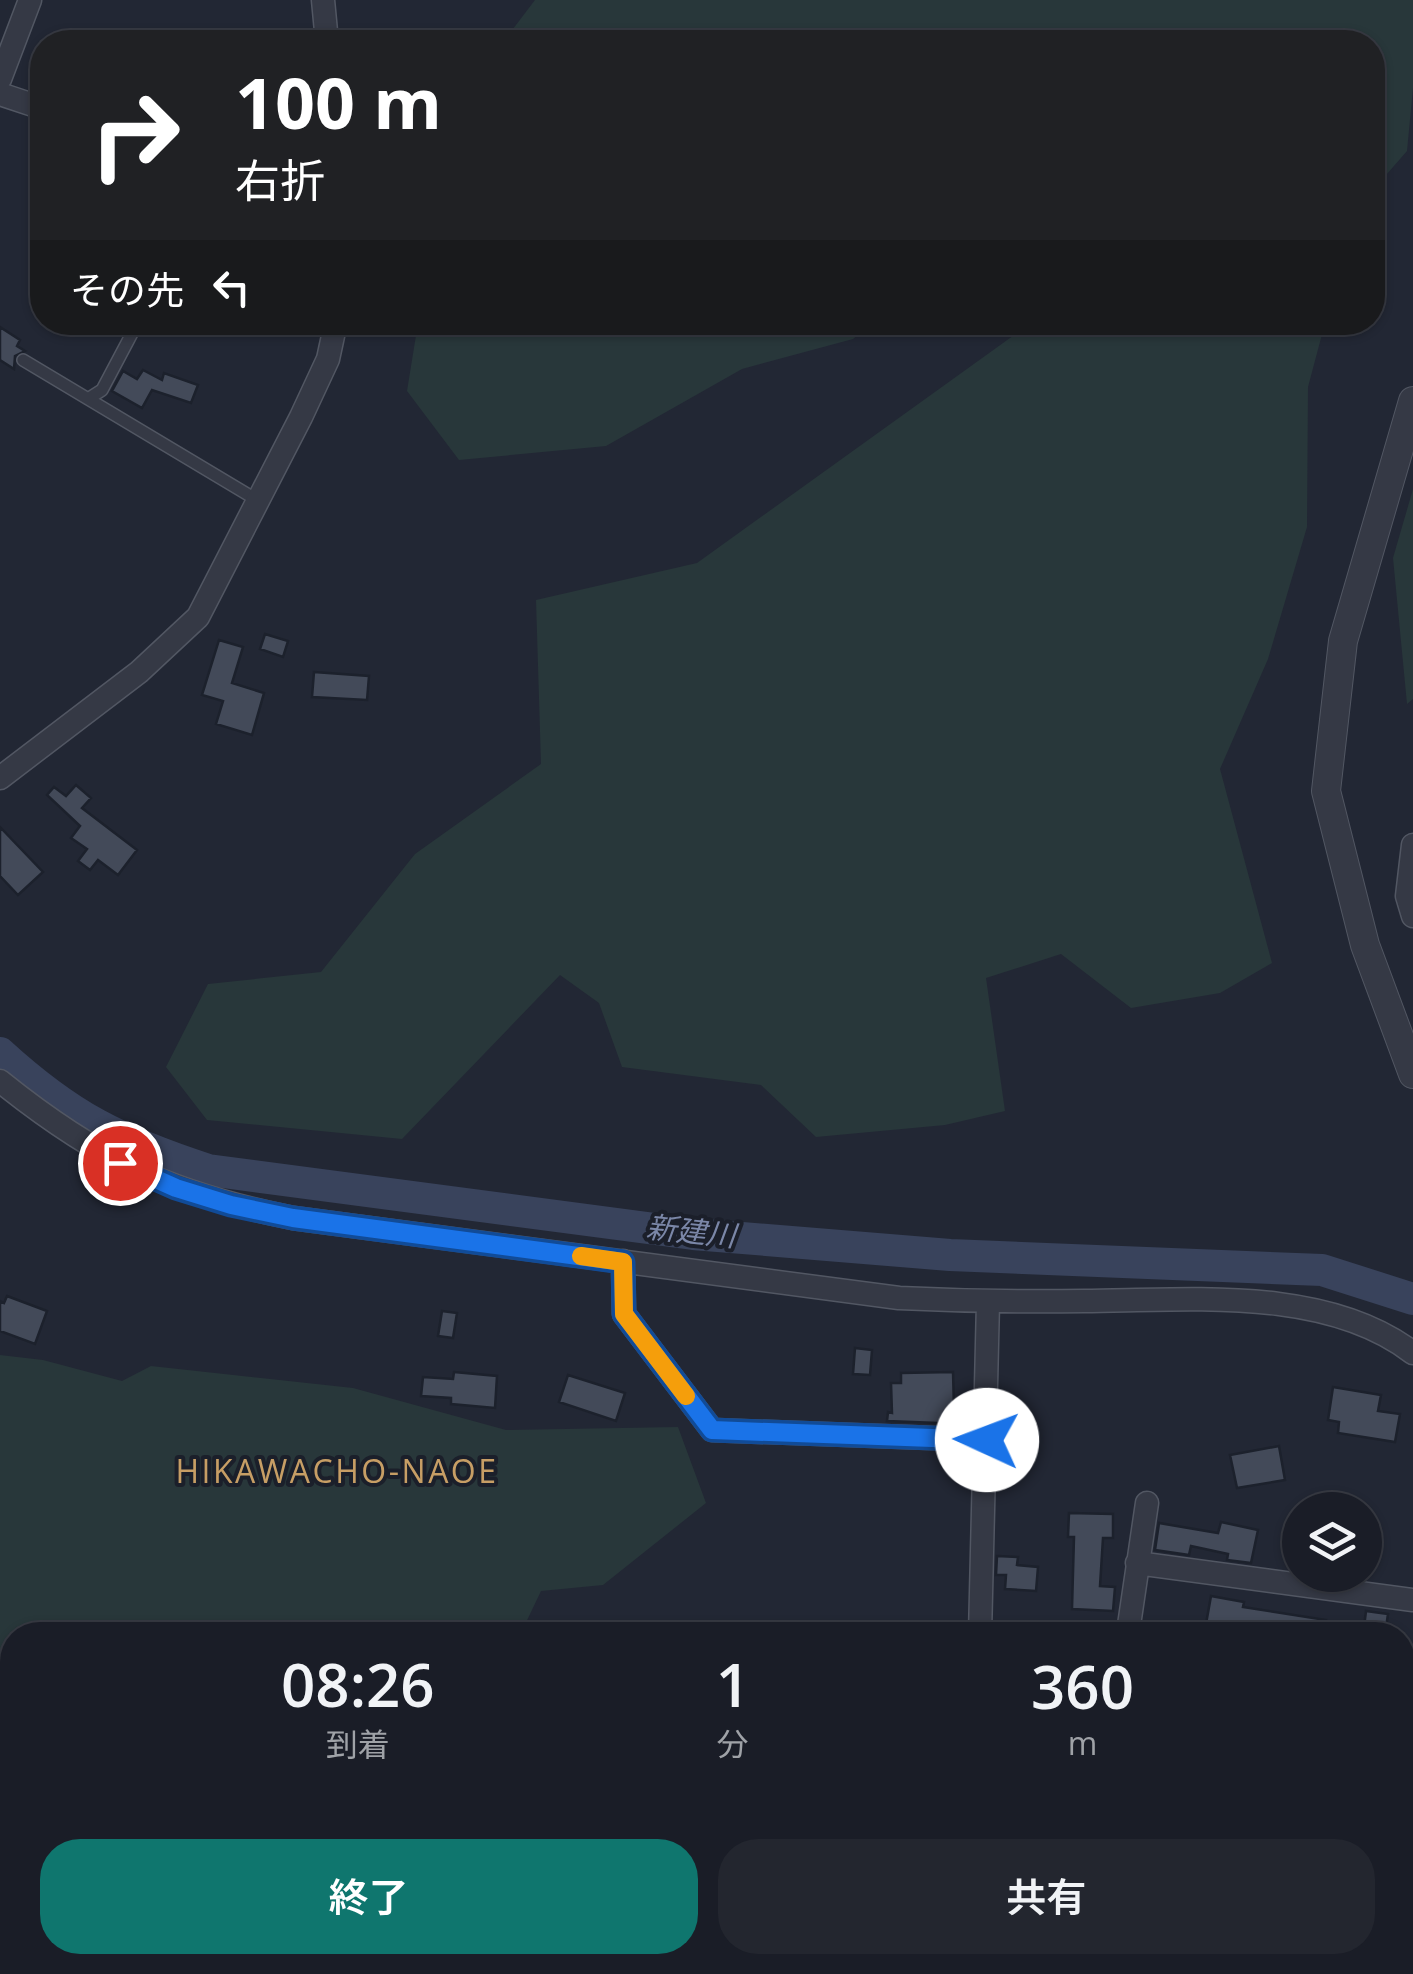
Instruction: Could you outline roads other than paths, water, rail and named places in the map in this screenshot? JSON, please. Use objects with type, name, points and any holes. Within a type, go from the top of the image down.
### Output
[{"type":"street","points":[[0,78],[30,0]]},
{"type":"street","points":[[323,0],[326,30]]},
{"type":"street","points":[[0,94],[30,104]]},
{"type":"street","points":[[0,778],[139,672],[198,618],[328,359],[333,335]]},
{"type":"street","points":[[1413,401],[1342,642],[1326,792],[1365,945],[1413,1074]]},
{"type":"street","points":[[1413,845],[1407,896],[1413,916]]},
{"type":"street","points":[[0,1081],[51,1122],[120,1163],[176,1188],[293,1218],[899,1298],[988,1302],[1201,1300],[1282,1305],[1350,1318],[1413,1353]]},
{"type":"street","points":[[623,1262],[624,1314],[712,1430],[987,1440]]},
{"type":"street","points":[[980,1622],[988,1302]]},
{"type":"street","points":[[1129,1622],[1147,1503]]},
{"type":"street","points":[[1137,1563],[1413,1600]]},
{"type":"lane","points":[[88,399],[102,390],[131,335]]},
{"type":"lane","points":[[23,360],[257,500]]},
{"type":"waterway","name":"新建川","points":[[0,1053],[50,1094],[97,1125],[208,1170],[693,1234],[950,1255],[1322,1270],[1413,1299]]},
{"type":"district","name":"HIKAWACHO-NAOE","points":[[337,1472]]}]
